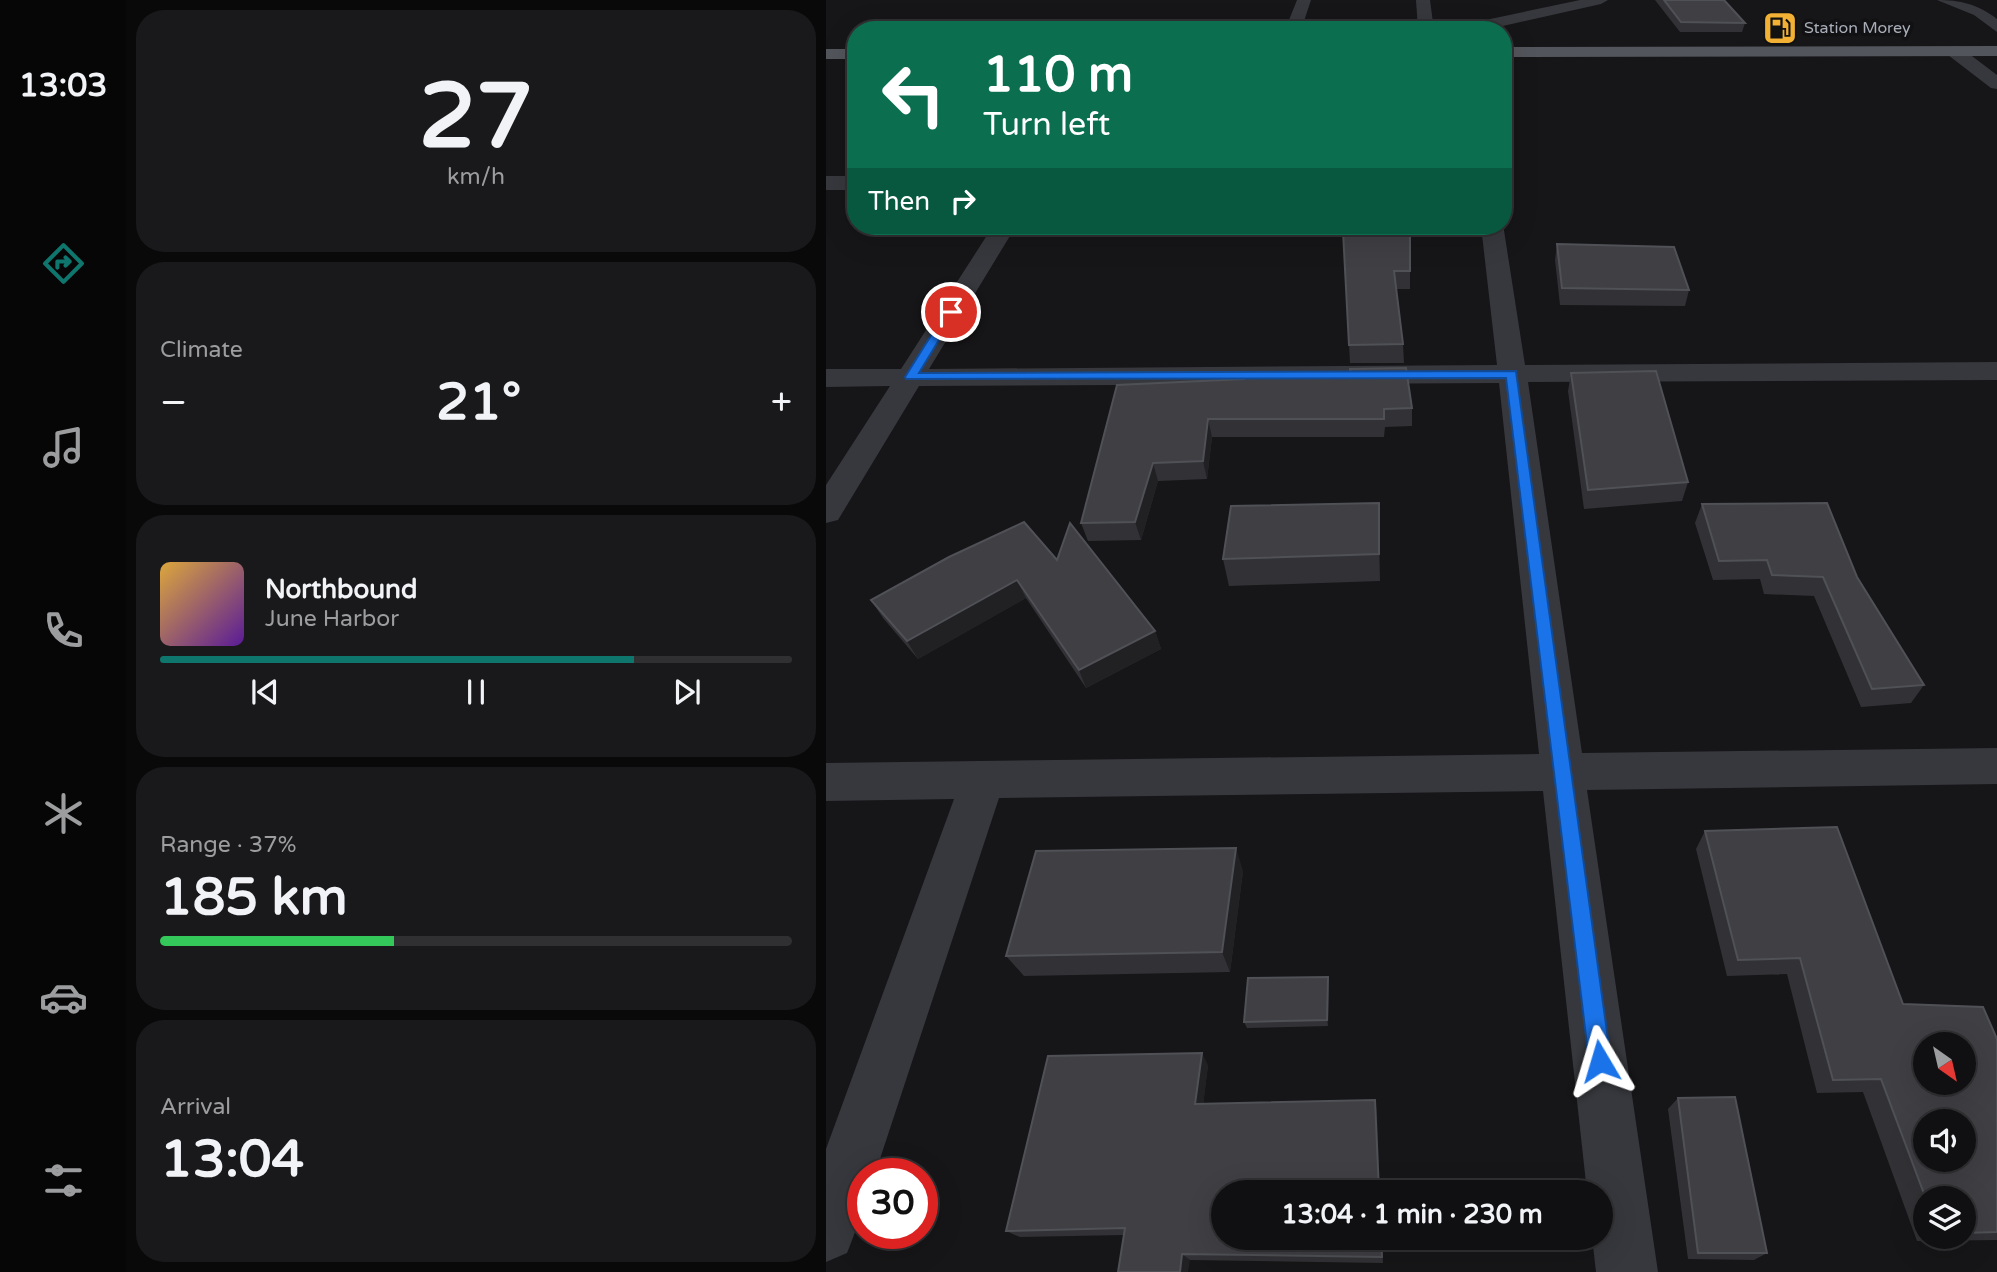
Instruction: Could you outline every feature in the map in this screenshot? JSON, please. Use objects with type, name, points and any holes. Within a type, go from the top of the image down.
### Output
[{"type":"main road","points":[[1512,52],[1997,51]]},
{"type":"main road","points":[[826,54],[847,54]]},
{"type":"street","points":[[1296,21],[1304,0]]},
{"type":"street","points":[[1423,0],[1425,21]]},
{"type":"street","points":[[1504,21],[1601,0]]},
{"type":"street","points":[[1944,0],[1979,12]]},
{"type":"street","points":[[1965,0],[1997,27]]},
{"type":"street","points":[[1954,51],[1997,84]]},
{"type":"street","points":[[826,183],[847,183]]},
{"type":"street","points":[[826,512],[998,235]]},
{"type":"street","points":[[1494,235],[1627,1272]]},
{"type":"street","points":[[826,378],[1997,371]]},
{"type":"street","points":[[826,782],[1997,766]]},
{"type":"street","points":[[826,1232],[983,779]]},
{"type":"building","points":[[1664,0],[1724,0],[1745,23],[1681,22]]},
{"type":"building","points":[[1343,235],[1410,235],[1410,271],[1394,271],[1403,344],[1349,345]]},
{"type":"building","points":[[1557,244],[1674,247],[1689,290],[1562,288]]},
{"type":"building","points":[[1406,368],[1412,408],[1384,409],[1384,419],[1208,419],[1203,461],[1153,463],[1135,522],[1081,523],[1117,385],[1244,379],[1245,376],[1351,376],[1350,369]]},
{"type":"building","points":[[1656,371],[1688,482],[1588,490],[1571,373]]},
{"type":"building","points":[[1379,503],[1379,554],[1223,559],[1231,506]]},
{"type":"building","points":[[1827,503],[1857,577],[1924,685],[1872,689],[1823,577],[1772,575],[1767,560],[1719,561],[1702,504]]},
{"type":"building","points":[[1024,522],[1057,560],[1070,523],[1155,631],[1079,670],[1017,580],[907,641],[871,600],[949,557]]},
{"type":"building","points":[[1837,827],[1903,1004],[1983,1007],[1997,1039],[1997,1232],[1976,1233],[1976,1186],[1921,1186],[1916,1172],[1976,1172],[1976,1109],[1913,1109],[1913,1164],[1881,1079],[1833,1080],[1800,958],[1738,960],[1705,831]]},
{"type":"building","points":[[1236,848],[1222,952],[1006,956],[1036,851]]},
{"type":"building","points":[[1328,977],[1327,1020],[1244,1022],[1248,978]]},
{"type":"building","points":[[1202,1053],[1195,1104],[1375,1100],[1378,1180],[1211,1180],[1211,1250],[1382,1250],[1382,1257],[1182,1254],[1180,1272],[1118,1272],[1125,1228],[1006,1231],[1048,1056]]},
{"type":"building","points":[[1735,1097],[1767,1253],[1698,1253],[1678,1098]]},
{"type":"place","name":"Station Morey","points":[[1780,28]]},
{"type":"route","points":[[951,312],[911,377],[1512,374],[1600,1061]]}]
